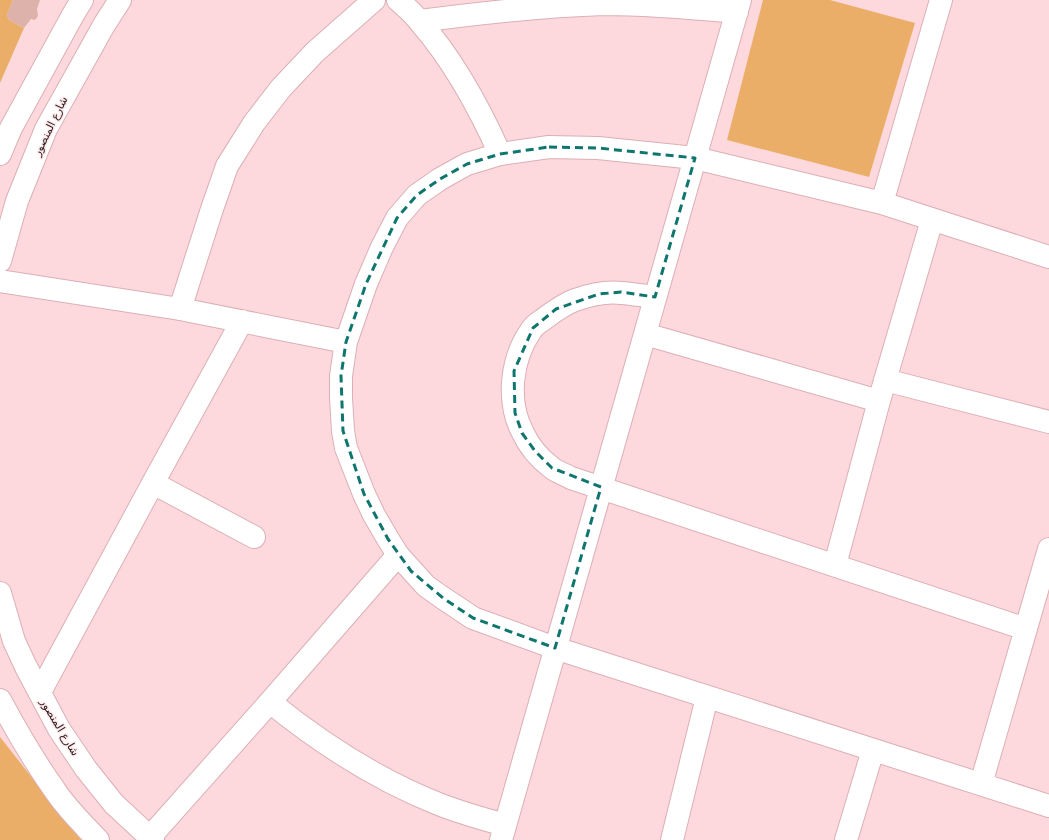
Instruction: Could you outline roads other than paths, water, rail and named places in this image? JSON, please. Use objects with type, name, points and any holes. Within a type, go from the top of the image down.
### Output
[{"type":"street","name":"شارع المنصور","points":[[0,261],[17,202],[46,129],[104,25],[120,0]]},
{"type":"street","points":[[180,309],[227,166],[254,123],[280,88],[315,52],[374,0]]},
{"type":"street","points":[[398,0],[420,21],[461,78],[487,125],[500,154]]},
{"type":"street","points":[[882,203],[941,0]]},
{"type":"street","points":[[0,154],[6,125],[78,6],[104,25]]},
{"type":"street","points":[[270,702],[323,743],[351,761],[410,792],[473,816],[503,833],[739,6],[547,6],[420,21]]},
{"type":"street","points":[[1049,257],[882,203],[695,158],[598,148],[549,147],[500,154],[467,164],[440,179],[417,195],[397,218],[382,247],[366,284],[346,342],[341,376],[342,426],[346,448],[374,515],[398,555],[426,586],[474,618],[555,648],[1049,806]]},
{"type":"street","points":[[835,565],[879,401],[932,220]]},
{"type":"street","points":[[0,281],[180,309],[346,342]]},
{"type":"street","points":[[656,297],[621,292],[599,294],[574,300],[556,309],[533,328],[519,355],[514,371],[512,388],[515,413],[522,433],[535,451],[552,468],[570,478],[601,487],[1026,629]]},
{"type":"street","points":[[40,692],[242,322]]},
{"type":"street","points":[[645,334],[879,401]]},
{"type":"street","points":[[885,380],[1049,422]]},
{"type":"street","points":[[153,483],[254,537]]},
{"type":"street","points":[[981,784],[1049,549]]},
{"type":"street","points":[[151,839],[398,555]]},
{"type":"street","name":"شارع المنصور","points":[[0,593],[14,641],[59,729],[86,769],[114,804],[151,839]]},
{"type":"street","points":[[672,840],[707,697]]},
{"type":"street","points":[[0,700],[54,790],[98,840]]},
{"type":"street","points":[[846,840],[873,750]]}]
